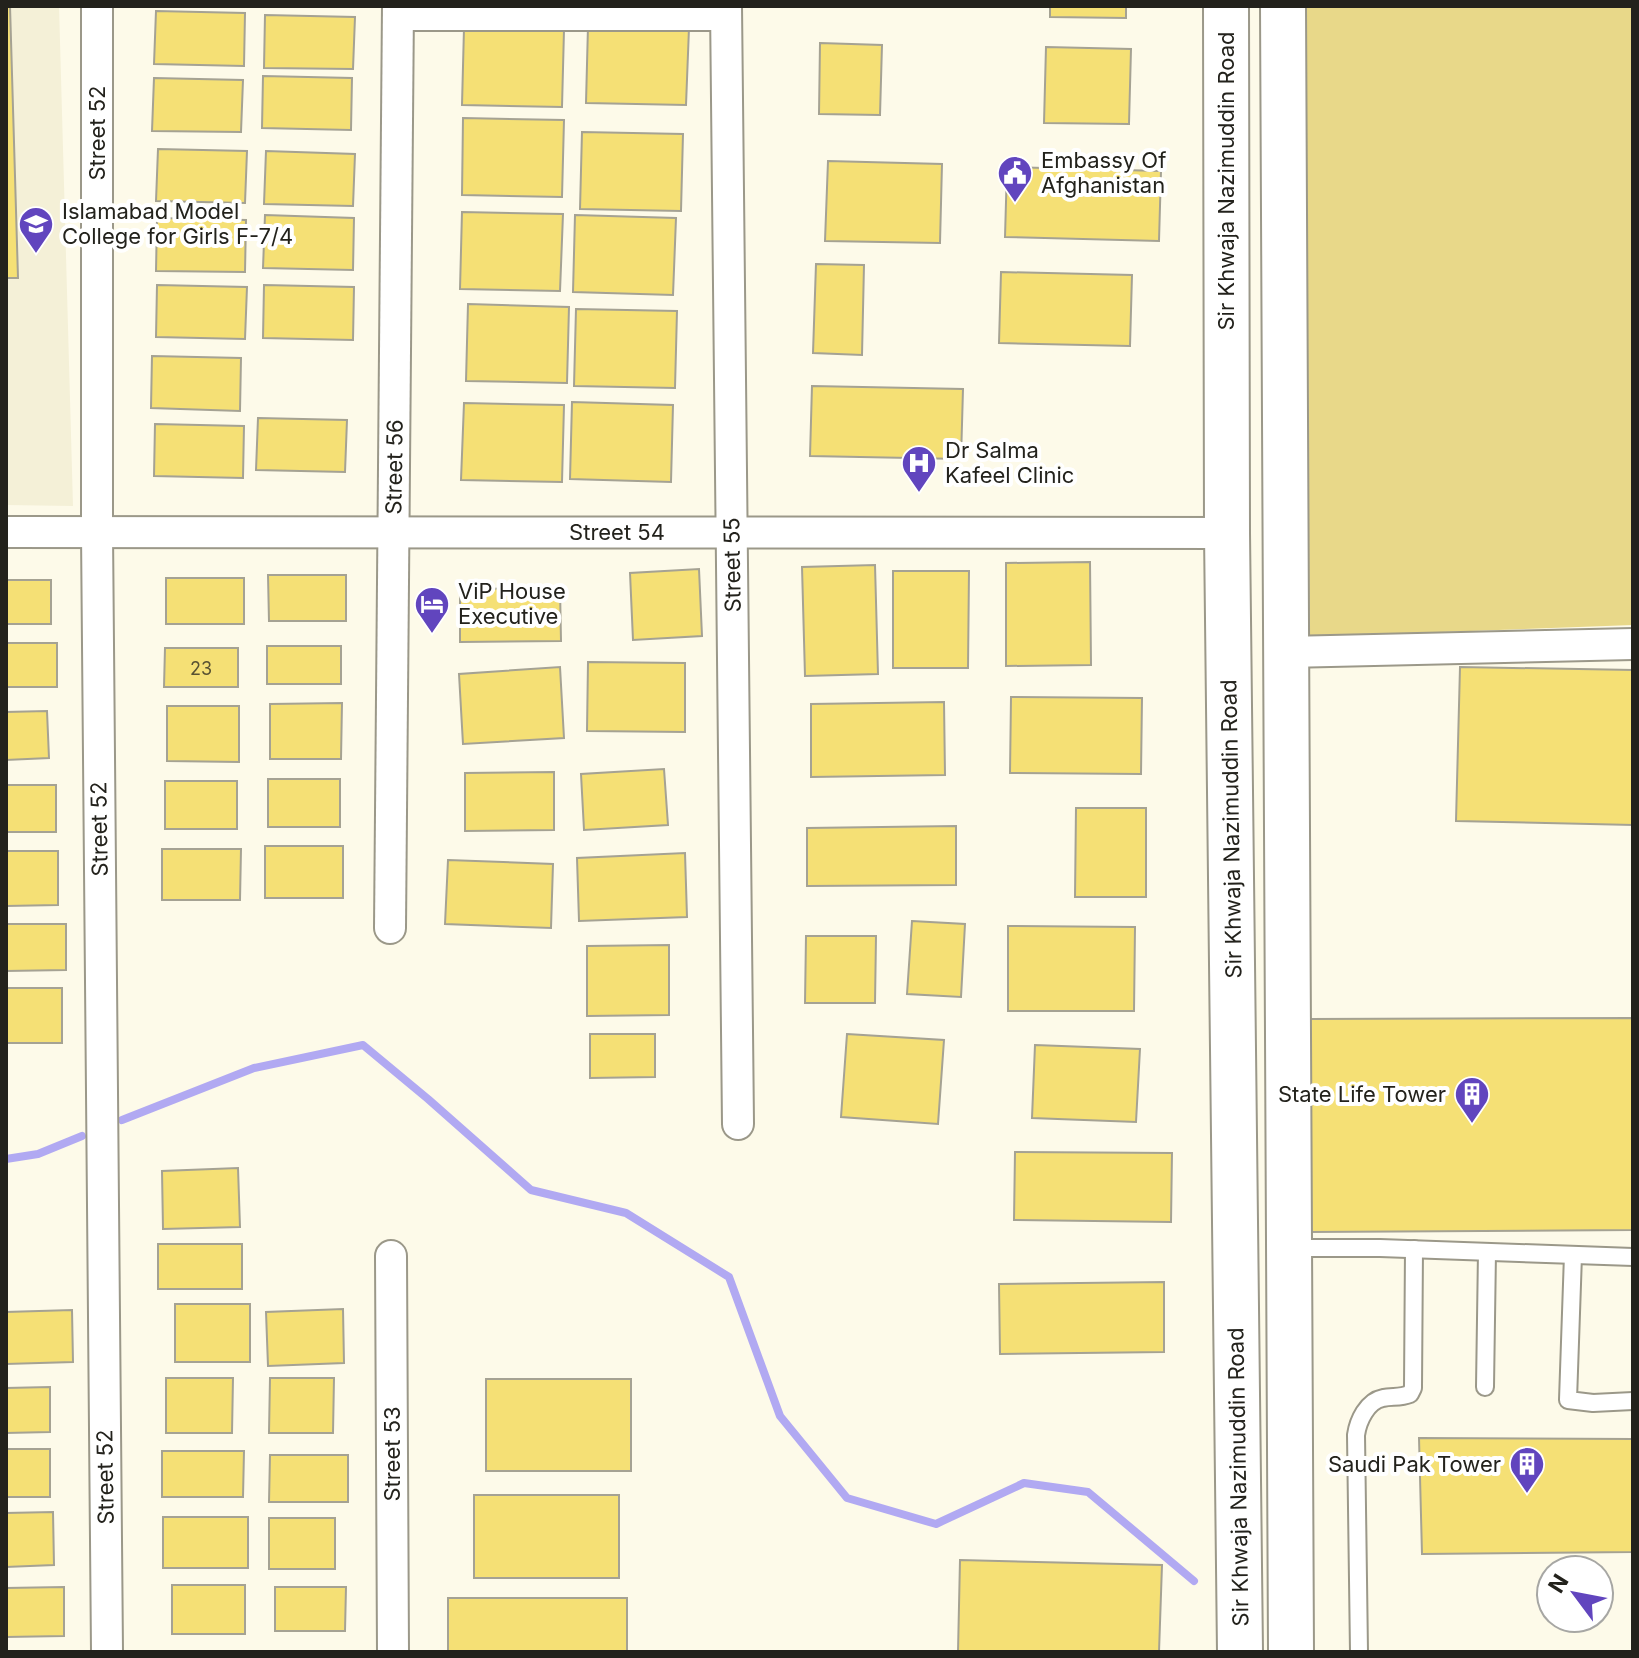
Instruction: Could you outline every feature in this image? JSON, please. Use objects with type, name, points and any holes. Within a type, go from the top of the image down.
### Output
[{"type":"main road","name":"Sir Khwaja Nazimuddin Road","points":[[1226,6],[1227,533],[1240,1652]]},
{"type":"main road","points":[[1283,6],[1291,1652]]},
{"type":"main road","points":[[1226,122],[1284,118]]},
{"type":"street","name":"Street 52","points":[[97,6],[97,533],[107,1652]]},
{"type":"street","points":[[398,10],[726,10]]},
{"type":"street","name":"Street 56","points":[[390,928],[398,10]]},
{"type":"street","name":"Street 55","points":[[726,10],[738,1124]]},
{"type":"street","name":"Street 54","points":[[6,532],[1227,533]]},
{"type":"street","points":[[1287,652],[1633,644]]},
{"type":"street","name":"Street 53","points":[[391,1256],[393,1652]]},
{"type":"lane","points":[[1290,1248],[1633,1257]]},
{"type":"lane","points":[[1359,1652],[1356,1435],[1361,1418],[1374,1401],[1403,1397],[1410,1394],[1413,1388],[1414,1249]]},
{"type":"lane","points":[[1485,1387],[1487,1252]]},
{"type":"lane","points":[[1573,1255],[1568,1400],[1593,1403],[1633,1401]]},
{"type":"shaded area","name":"Islamabad Model College for Girls F-7/4","points":[[6,6],[59,6],[73,506],[6,505]]},
{"type":"shaded area","points":[[1297,6],[1633,6],[1633,625],[1303,637]]},
{"type":"building","points":[[6,6],[10,6],[18,278],[6,278]]},
{"type":"building","points":[[1050,6],[1126,6],[1126,18],[1050,17]]},
{"type":"building","points":[[156,11],[245,13],[244,66],[154,64]]},
{"type":"building","points":[[265,15],[355,17],[353,69],[264,68]]},
{"type":"building","points":[[588,26],[689,28],[686,105],[586,103]]},
{"type":"building","points":[[464,28],[564,30],[562,107],[462,105]]},
{"type":"building","points":[[820,43],[882,45],[880,115],[819,114]]},
{"type":"building","points":[[1046,47],[1131,49],[1129,124],[1044,123]]},
{"type":"building","points":[[263,76],[352,78],[351,130],[262,128]]},
{"type":"building","points":[[154,78],[243,80],[241,132],[152,131]]},
{"type":"building","points":[[463,118],[564,120],[562,197],[462,195]]},
{"type":"building","points":[[582,132],[683,134],[681,211],[580,209]]},
{"type":"building","points":[[158,149],[247,151],[245,203],[156,201]]},
{"type":"building","points":[[266,151],[355,154],[353,206],[264,204]]},
{"type":"building","points":[[828,161],[942,164],[940,243],[825,241]]},
{"type":"building","points":[[1007,167],[1161,171],[1159,241],[1005,237]]},
{"type":"building","points":[[462,212],[563,214],[560,291],[460,289]]},
{"type":"building","points":[[265,215],[354,218],[353,270],[263,268]]},
{"type":"building","points":[[575,215],[676,218],[673,295],[573,292]]},
{"type":"building","points":[[157,218],[246,220],[245,272],[156,271]]},
{"type":"building","points":[[816,264],[864,265],[862,355],[813,353]]},
{"type":"building","points":[[1001,272],[1132,275],[1130,346],[999,343]]},
{"type":"building","points":[[157,285],[247,287],[245,339],[156,337]]},
{"type":"building","points":[[264,285],[354,287],[353,340],[263,338]]},
{"type":"building","points":[[468,304],[569,307],[567,383],[466,381]]},
{"type":"building","points":[[576,309],[677,311],[675,388],[574,386]]},
{"type":"building","points":[[152,356],[241,358],[240,411],[151,408]]},
{"type":"building","points":[[812,386],[963,389],[961,459],[810,456]]},
{"type":"building","points":[[572,402],[673,405],[671,482],[570,479]]},
{"type":"building","points":[[464,403],[564,405],[562,482],[461,480]]},
{"type":"building","points":[[258,418],[347,420],[345,472],[256,470]]},
{"type":"building","points":[[155,424],[244,426],[243,478],[154,476]]},
{"type":"building","points":[[1090,562],[1091,665],[1006,666],[1006,563]]},
{"type":"building","points":[[875,565],[878,674],[805,676],[802,567]]},
{"type":"building","points":[[699,569],[702,636],[633,640],[630,573]]},
{"type":"building","points":[[893,571],[969,571],[968,668],[893,668]]},
{"type":"building","points":[[268,575],[346,575],[346,621],[269,621]]},
{"type":"building","points":[[166,578],[244,578],[244,624],[166,624]]},
{"type":"building","points":[[6,580],[51,580],[51,624],[6,624]]},
{"type":"building","points":[[560,588],[561,641],[460,642],[460,589]]},
{"type":"building","points":[[6,643],[57,643],[57,687],[6,687]]},
{"type":"building","points":[[267,646],[341,646],[341,684],[267,684]]},
{"type":"building","points":[[165,648],[238,648],[238,687],[164,687]]},
{"type":"building","points":[[588,662],[685,663],[685,732],[587,731]]},
{"type":"building","points":[[560,667],[564,738],[463,744],[459,674]]},
{"type":"building","points":[[1460,667],[1633,670],[1633,825],[1456,821]]},
{"type":"building","points":[[1011,697],[1142,698],[1141,774],[1010,773]]},
{"type":"building","points":[[944,702],[945,775],[811,777],[811,704]]},
{"type":"building","points":[[342,703],[341,759],[270,759],[270,704]]},
{"type":"building","points":[[167,706],[239,706],[239,762],[167,761]]},
{"type":"building","points":[[47,711],[49,758],[6,760],[6,712]]},
{"type":"building","points":[[664,769],[668,825],[584,830],[581,774]]},
{"type":"building","points":[[554,772],[554,830],[465,831],[465,773]]},
{"type":"building","points":[[268,779],[340,779],[340,827],[268,827]]},
{"type":"building","points":[[165,781],[237,781],[237,829],[165,829]]},
{"type":"building","points":[[6,785],[56,785],[56,832],[6,832]]},
{"type":"building","points":[[1076,808],[1146,808],[1146,897],[1075,897]]},
{"type":"building","points":[[956,826],[956,885],[807,886],[807,828]]},
{"type":"building","points":[[265,846],[343,846],[343,898],[265,898]]},
{"type":"building","points":[[162,849],[241,849],[240,900],[162,900]]},
{"type":"building","points":[[6,851],[58,851],[58,905],[6,906]]},
{"type":"building","points":[[685,853],[687,917],[579,921],[577,858]]},
{"type":"building","points":[[448,860],[553,864],[551,928],[445,924]]},
{"type":"building","points":[[912,921],[965,924],[961,997],[907,994]]},
{"type":"building","points":[[6,924],[66,924],[66,970],[6,971]]},
{"type":"building","points":[[1008,926],[1135,927],[1134,1011],[1008,1011]]},
{"type":"building","points":[[806,936],[876,936],[875,1003],[805,1003]]},
{"type":"building","points":[[669,945],[669,1015],[587,1016],[587,946]]},
{"type":"building","points":[[6,988],[62,988],[62,1043],[6,1043]]},
{"type":"building","name":"State Life Tower","points":[[1633,1018],[1633,1230],[1310,1232],[1310,1019]]},
{"type":"building","points":[[590,1034],[655,1034],[655,1077],[590,1078]]},
{"type":"building","points":[[847,1034],[944,1040],[938,1124],[841,1117]]},
{"type":"building","points":[[1035,1045],[1140,1049],[1136,1122],[1032,1118]]},
{"type":"building","points":[[1015,1152],[1172,1153],[1171,1222],[1014,1220]]},
{"type":"building","points":[[238,1168],[240,1227],[163,1229],[162,1171]]},
{"type":"building","points":[[158,1244],[242,1244],[242,1289],[158,1289]]},
{"type":"building","points":[[1164,1282],[1164,1352],[1000,1354],[999,1284]]},
{"type":"building","points":[[175,1304],[250,1304],[250,1362],[175,1362]]},
{"type":"building","points":[[343,1309],[344,1363],[268,1366],[266,1312]]},
{"type":"building","points":[[72,1310],[73,1362],[6,1364],[6,1312]]},
{"type":"building","points":[[166,1378],[233,1378],[232,1433],[166,1433]]},
{"type":"building","points":[[270,1378],[334,1378],[333,1433],[269,1433]]},
{"type":"building","points":[[486,1379],[631,1379],[631,1471],[486,1471]]},
{"type":"building","points":[[50,1387],[50,1432],[6,1433],[6,1388]]},
{"type":"building","name":"Saudi Pak Tower","points":[[1419,1438],[1633,1439],[1633,1552],[1422,1554]]},
{"type":"building","points":[[6,1449],[50,1449],[50,1497],[6,1497]]},
{"type":"building","points":[[162,1451],[244,1451],[243,1497],[162,1497]]},
{"type":"building","points":[[270,1455],[348,1455],[348,1502],[269,1502]]},
{"type":"building","points":[[474,1495],[619,1495],[619,1578],[474,1578]]},
{"type":"building","points":[[53,1512],[54,1565],[6,1567],[6,1513]]},
{"type":"building","points":[[163,1517],[248,1517],[248,1568],[163,1568]]},
{"type":"building","points":[[269,1518],[335,1518],[335,1569],[269,1569]]},
{"type":"building","points":[[960,1560],[1162,1565],[1159,1652],[958,1652]]},
{"type":"building","points":[[172,1585],[245,1585],[245,1634],[172,1634]]},
{"type":"building","points":[[64,1587],[64,1636],[6,1637],[6,1588]]},
{"type":"building","points":[[275,1587],[346,1587],[345,1631],[275,1631]]},
{"type":"building","points":[[448,1598],[627,1598],[627,1652],[448,1652]]},
{"type":"waterway","points":[[122,1120],[254,1068],[363,1045],[531,1190],[626,1213],[729,1277],[780,1416],[847,1498],[936,1524],[1024,1483],[1088,1492],[1194,1581]]},
{"type":"waterway","points":[[6,1159],[38,1154],[82,1136]]},
{"type":"place","name":"Embassy Of Afghanistan","points":[[1015,204]]},
{"type":"place","name":"Islamabad Model College for Girls F-7/4","points":[[36,255]]},
{"type":"place","name":"Dr Salma Kafeel Clinic","points":[[919,494]]},
{"type":"place","name":"ViP House Executive","points":[[432,635]]},
{"type":"place","name":"State Life Tower","points":[[1472,1125]]},
{"type":"place","name":"Saudi Pak Tower","points":[[1527,1495]]}]
